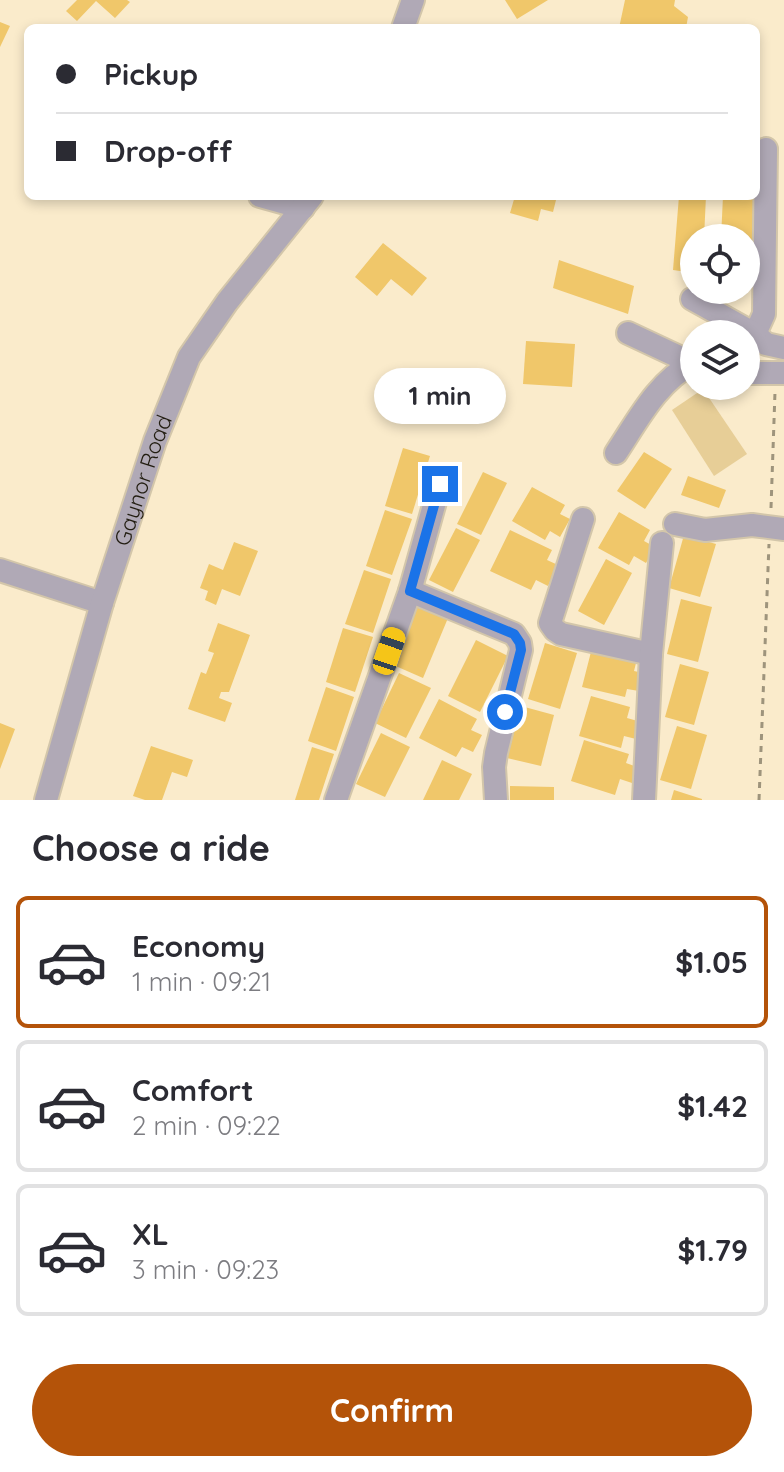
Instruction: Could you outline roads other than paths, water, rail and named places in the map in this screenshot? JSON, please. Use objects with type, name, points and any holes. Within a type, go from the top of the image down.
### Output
[{"type":"street","points":[[403,24],[406,2]]},
{"type":"street","points":[[760,323],[764,314],[766,149]]},
{"type":"street","name":"Gaynor Road","points":[[46,800],[102,603],[155,441],[189,357],[227,302],[308,202]]},
{"type":"street","points":[[701,304],[730,320]]},
{"type":"street","points":[[628,333],[680,357]]},
{"type":"street","points":[[760,339],[766,344],[784,348]]},
{"type":"street","points":[[616,453],[654,396],[680,371]]},
{"type":"street","points":[[760,373],[784,373]]},
{"type":"street","points":[[336,800],[410,591],[440,484]]},
{"type":"street","points":[[583,519],[550,623],[561,634],[651,654]]},
{"type":"street","points":[[675,524],[705,530],[752,525],[784,529]]},
{"type":"street","points":[[644,800],[651,654],[662,543]]},
{"type":"street","points":[[0,570],[102,603]]},
{"type":"street","points":[[410,591],[514,634],[520,643],[521,650],[496,753],[496,800]]}]
